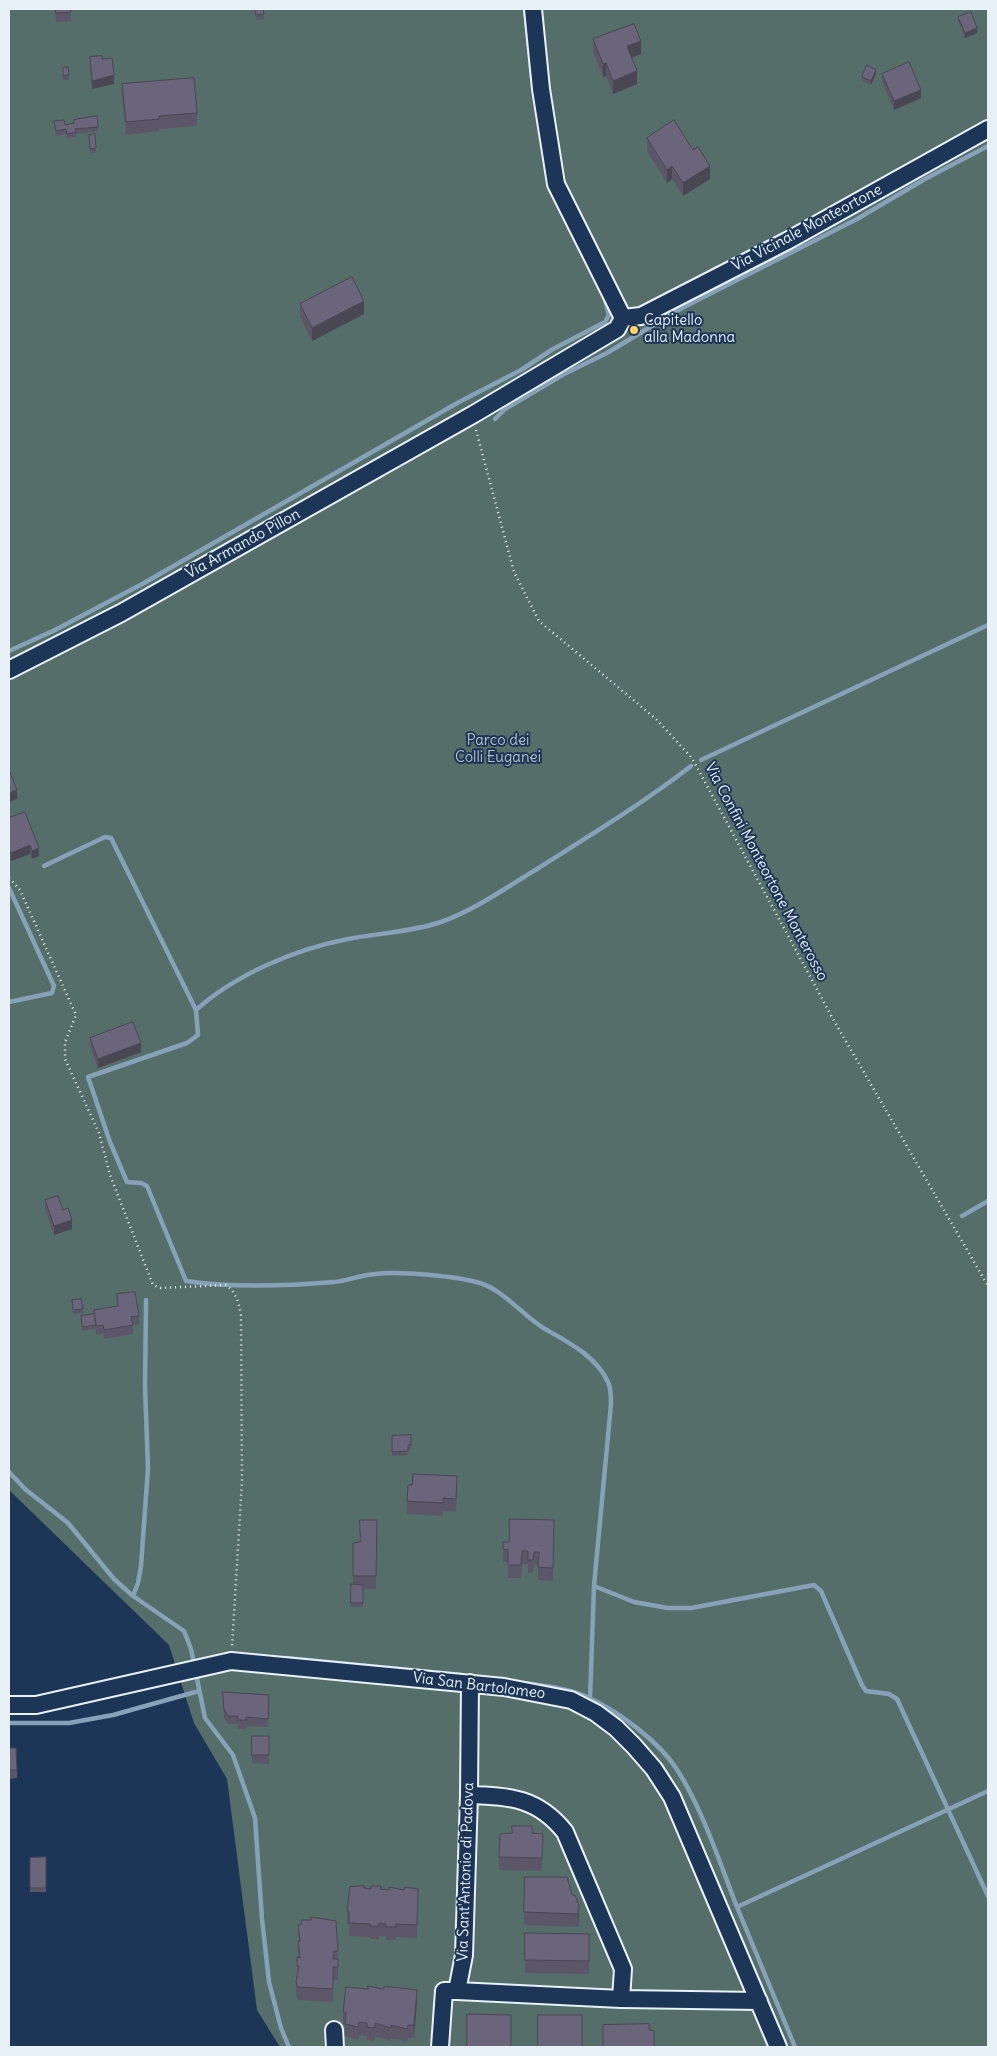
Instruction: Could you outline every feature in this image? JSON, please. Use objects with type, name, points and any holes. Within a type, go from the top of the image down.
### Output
[{"type":"street","points":[[533,9],[541,89],[556,184],[623,318]]},
{"type":"street","name":"Via Vicinale Monteortone","points":[[623,318],[641,316],[787,241],[988,129]]},
{"type":"street","name":"Via Armando Pillon","points":[[9,670],[121,613],[474,414],[617,329],[623,318]]},
{"type":"street","name":"Via San Bartolomeo","points":[[9,1705],[36,1706],[231,1661],[470,1683],[542,1693],[571,1700],[596,1713],[616,1728],[654,1769],[672,1797],[778,2047]]},
{"type":"street","name":"Via Sant'Antonio di Padova","points":[[457,1991],[464,1954],[470,1683]]},
{"type":"street","points":[[469,1795],[519,1798],[537,1806],[556,1821],[565,1832],[623,1969],[621,1999]]},
{"type":"street","points":[[440,2047],[444,1991],[621,1999],[759,2002]]},
{"type":"street","points":[[334,2030],[335,2047]]},
{"type":"path","name":"Via Confini Monteortone Monterosso","points":[[474,414],[480,450],[514,572],[540,621],[656,720],[692,758],[832,1019],[988,1286]]},
{"type":"path","points":[[9,878],[20,890],[76,1015],[65,1042],[65,1059],[99,1133],[110,1175],[153,1285],[161,1288],[226,1285],[231,1289],[238,1302],[241,1316],[242,1481],[231,1661]]},
{"type":"green space","name":"Parco dei Colli Euganei","points":[[9,9],[988,9],[988,2047],[280,2047],[257,2010],[227,1779],[194,1723],[169,1645],[9,1490]]},
{"type":"building","points":[[56,9],[70,9],[71,12],[56,13]]},
{"type":"building","points":[[255,9],[263,9],[264,14],[256,15]]},
{"type":"building","points":[[971,12],[977,28],[965,33],[958,17]]},
{"type":"building","points":[[634,24],[641,41],[627,46],[637,71],[613,81],[606,63],[603,64],[593,39]]},
{"type":"building","points":[[102,56],[102,59],[112,58],[114,75],[92,81],[90,57]]},
{"type":"building","points":[[909,62],[921,90],[894,101],[882,74]]},
{"type":"building","points":[[867,65],[876,70],[871,81],[862,77]]},
{"type":"building","points":[[68,67],[69,75],[63,76],[63,68]]},
{"type":"building","points":[[194,78],[197,113],[159,116],[159,119],[126,122],[122,84]]},
{"type":"building","points":[[97,116],[98,127],[75,129],[76,132],[67,134],[66,129],[56,131],[54,121],[64,120],[65,125],[74,123],[74,120]]},
{"type":"building","points":[[674,120],[693,150],[698,147],[710,166],[683,183],[672,166],[667,170],[647,138]]},
{"type":"building","points":[[95,134],[96,148],[90,149],[89,135]]},
{"type":"building","points":[[352,277],[364,301],[312,328],[300,304]]},
{"type":"building","points":[[9,770],[17,790],[9,793]]},
{"type":"building","points":[[25,812],[39,848],[32,851],[30,845],[11,853],[9,851],[9,818]]},
{"type":"building","points":[[133,1022],[141,1043],[98,1059],[90,1038]]},
{"type":"building","points":[[58,1196],[63,1210],[68,1208],[72,1220],[54,1226],[45,1200]]},
{"type":"building","points":[[135,1292],[139,1316],[131,1317],[133,1325],[104,1330],[103,1325],[96,1326],[94,1310],[118,1306],[117,1294]]},
{"type":"building","points":[[81,1299],[83,1309],[73,1310],[72,1300]]},
{"type":"building","points":[[94,1314],[96,1325],[82,1327],[81,1316]]},
{"type":"building","points":[[411,1435],[411,1445],[408,1445],[408,1451],[392,1452],[392,1436]]},
{"type":"building","points":[[413,1474],[457,1476],[456,1499],[443,1498],[443,1503],[407,1501],[408,1485],[412,1485]]},
{"type":"building","points":[[510,1519],[554,1520],[553,1568],[538,1567],[539,1552],[534,1552],[533,1560],[528,1560],[528,1551],[522,1551],[521,1565],[508,1565],[508,1550],[503,1549],[503,1542],[509,1542]]},
{"type":"building","points":[[360,1520],[377,1520],[376,1576],[353,1576],[353,1543],[360,1542]]},
{"type":"building","points":[[351,1584],[363,1585],[363,1603],[351,1603]]},
{"type":"building","points":[[223,1692],[269,1695],[268,1719],[246,1717],[246,1720],[238,1720],[238,1716],[228,1716],[224,1709]]},
{"type":"building","points":[[252,1736],[269,1736],[269,1755],[252,1755]]},
{"type":"building","points":[[9,1748],[16,1748],[17,1770],[9,1770]]},
{"type":"building","points":[[512,1826],[532,1826],[532,1833],[543,1834],[542,1858],[499,1857],[500,1834],[512,1833]]},
{"type":"building","points":[[46,1857],[46,1888],[30,1888],[30,1858]]},
{"type":"building","points":[[525,1877],[567,1877],[572,1895],[575,1895],[579,1906],[578,1914],[524,1912]]},
{"type":"building","points":[[364,1886],[364,1888],[371,1889],[371,1886],[381,1886],[380,1889],[389,1890],[389,1887],[404,1890],[405,1887],[418,1889],[417,1925],[396,1924],[396,1927],[386,1927],[386,1924],[379,1923],[379,1926],[370,1926],[370,1924],[349,1923],[349,1912],[347,1911],[350,1887]]},
{"type":"building","points":[[311,1917],[336,1921],[338,1951],[334,1951],[333,1959],[338,1959],[338,1967],[333,1967],[333,1989],[298,1987],[296,1982],[299,1966],[297,1966],[297,1957],[300,1958],[298,1925],[301,1925],[301,1920],[311,1920]]},
{"type":"building","points":[[525,1933],[589,1934],[589,1961],[525,1960]]},
{"type":"building","points":[[368,1986],[384,1989],[384,1986],[417,1990],[414,2025],[408,2025],[407,2029],[391,2025],[391,2028],[375,2023],[375,2028],[367,2027],[367,2023],[359,2022],[358,2027],[345,2024],[346,2012],[343,2012],[346,1987],[368,1989]]},
{"type":"building","points":[[467,2014],[511,2015],[511,2047],[467,2047]]},
{"type":"building","points":[[538,2015],[582,2015],[582,2047],[538,2047]]},
{"type":"building","points":[[649,2024],[649,2030],[654,2031],[654,2047],[603,2047],[603,2025]]},
{"type":"waterway","points":[[525,9],[532,77]]},
{"type":"waterway","points":[[495,419],[505,409],[564,374],[607,353],[680,309],[857,219],[925,179],[988,146]]},
{"type":"waterway","points":[[560,209],[579,246]]},
{"type":"waterway","points":[[9,651],[55,630],[144,583],[459,402],[521,370],[553,349],[605,322],[609,315],[604,296]]},
{"type":"waterway","points":[[701,760],[988,625]]},
{"type":"waterway","points":[[196,1010],[229,985],[288,956],[328,943],[407,930],[454,917],[502,891],[615,819],[691,766]]},
{"type":"waterway","points":[[44,866],[105,837],[111,838],[196,1010],[198,1035],[187,1043],[88,1077],[110,1142],[127,1182],[141,1183],[147,1186],[186,1281],[222,1285],[278,1285],[334,1282],[386,1273],[443,1276],[470,1280],[498,1292],[537,1324],[589,1357],[603,1373],[610,1387],[611,1404],[594,1586],[590,1699]]},
{"type":"waterway","points":[[9,888],[54,986],[52,993],[9,1002]]},
{"type":"waterway","points":[[962,1216],[988,1201]]},
{"type":"waterway","points":[[133,1596],[141,1566],[148,1468],[145,1387],[146,1300]]},
{"type":"waterway","points":[[9,1472],[25,1489],[68,1523],[114,1579],[133,1596],[184,1631],[191,1649],[205,1718],[233,1755],[255,1818],[262,1919],[269,1982],[281,2028],[289,2047]]},
{"type":"waterway","points":[[594,1586],[634,1602],[668,1608],[691,1608],[814,1585],[821,1591],[866,1691],[889,1694],[897,1699],[988,1896]]},
{"type":"waterway","points":[[286,1658],[462,1675]]},
{"type":"waterway","points":[[524,1683],[572,1691],[599,1703],[637,1728],[661,1749],[670,1760],[687,1787],[703,1820],[795,2047]]},
{"type":"waterway","points":[[9,1723],[69,1723],[113,1715],[199,1691]]},
{"type":"waterway","points":[[737,1907],[988,1791]]},
{"type":"place","name":"Capitello alla Madonna","points":[[634,330]]}]
